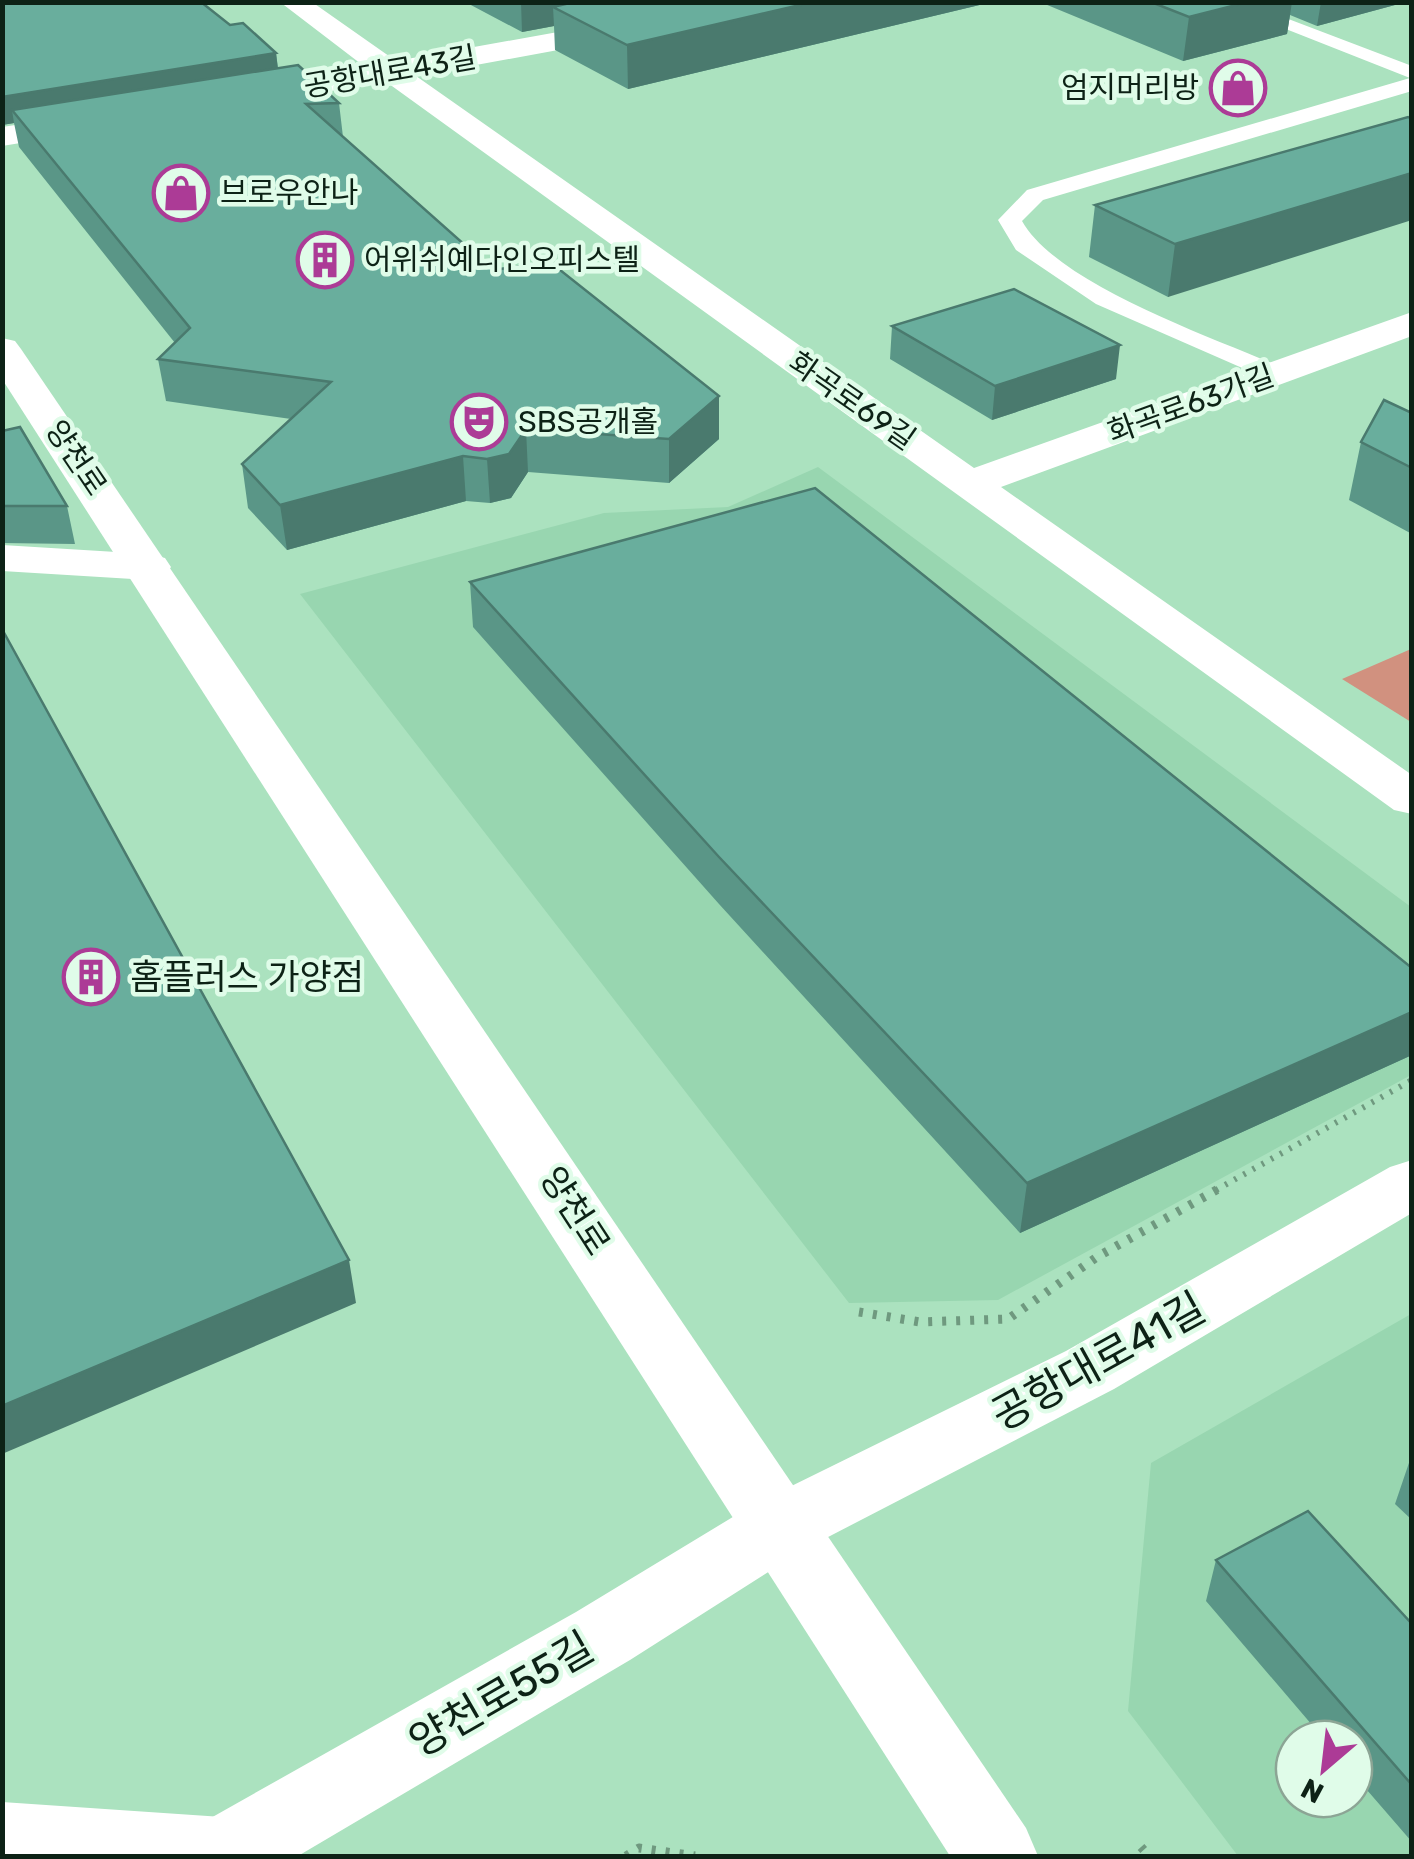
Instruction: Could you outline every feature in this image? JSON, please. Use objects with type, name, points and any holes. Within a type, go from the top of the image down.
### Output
[{"type":"street","name":"화곡로69길","points":[[293,2],[1412,798]]},
{"type":"street","name":"공항대로43길","points":[[217,102],[569,39],[713,3]]},
{"type":"street","points":[[2,137],[120,118]]},
{"type":"street","name":"화곡로63가길","points":[[969,484],[1412,323]]},
{"type":"street","name":"양천로","points":[[2,349],[693,1390],[777,1528],[997,1856]]},
{"type":"street","points":[[2,558],[149,567]]},
{"type":"street","name":"공항대로41길","points":[[777,1528],[1090,1370],[1412,1183]]},
{"type":"street","name":"양천로55길","points":[[231,1851],[603,1636],[777,1528]]},
{"type":"lane","points":[[1226,2],[1412,72]]},
{"type":"lane","points":[[1274,374],[1105,299],[1024,245],[1010,220],[1035,196],[1412,84]]},
{"type":"lane","points":[[2,1828],[231,1851]]},
{"type":"path","points":[[860,1312],[920,1322],[1008,1319],[1097,1257],[1412,1080]]},
{"type":"path","points":[[1141,1846],[1148,1856]]},
{"type":"path","points":[[626,1856],[639,1848],[695,1856]]},
{"type":"shaded area","points":[[818,467],[1411,907],[1411,1075],[998,1300],[849,1303],[300,594],[604,513],[728,507]]},
{"type":"shaded area","points":[[1411,649],[1411,722],[1342,679]]},
{"type":"shaded area","points":[[1411,1314],[1411,1856],[1238,1856],[1128,1711],[1151,1463]]},
{"type":"building","points":[[2,2],[201,2],[230,25],[243,23],[276,53],[2,97]]},
{"type":"building","points":[[574,2],[813,2],[627,45],[553,7]]},
{"type":"building","points":[[1151,2],[1248,2],[1189,17]]},
{"type":"building","points":[[298,65],[339,103],[306,104],[493,270],[550,262],[719,396],[669,439],[526,429],[509,454],[487,459],[463,456],[280,505],[242,464],[331,382],[158,359],[190,328],[12,110]]},
{"type":"building","points":[[1412,119],[1412,173],[1175,244],[1095,205]]},
{"type":"building","points":[[1014,289],[1120,345],[995,386],[892,326]]},
{"type":"building","points":[[1384,400],[1412,413],[1412,468],[1361,442]]},
{"type":"building","points":[[20,427],[67,506],[2,506],[2,431]]},
{"type":"building","points":[[815,488],[1412,968],[1412,1012],[1027,1183],[719,857],[470,582]]},
{"type":"building","name":"홈플러스 가양점","points":[[2,629],[349,1260],[2,1406]]},
{"type":"building","points":[[1308,1511],[1412,1624],[1412,1785],[1374,1741],[1374,1719],[1355,1719],[1216,1560]]},
{"type":"place","name":"엄지머리방","points":[[1238,88]]},
{"type":"place","name":"브로우안나","points":[[181,193]]},
{"type":"place","name":"어위쉬예다인오피스텔","points":[[325,260]]},
{"type":"place","name":"SBS공개홀","points":[[479,422]]},
{"type":"place","name":"홈플러스 가양점","points":[[91,977]]}]
